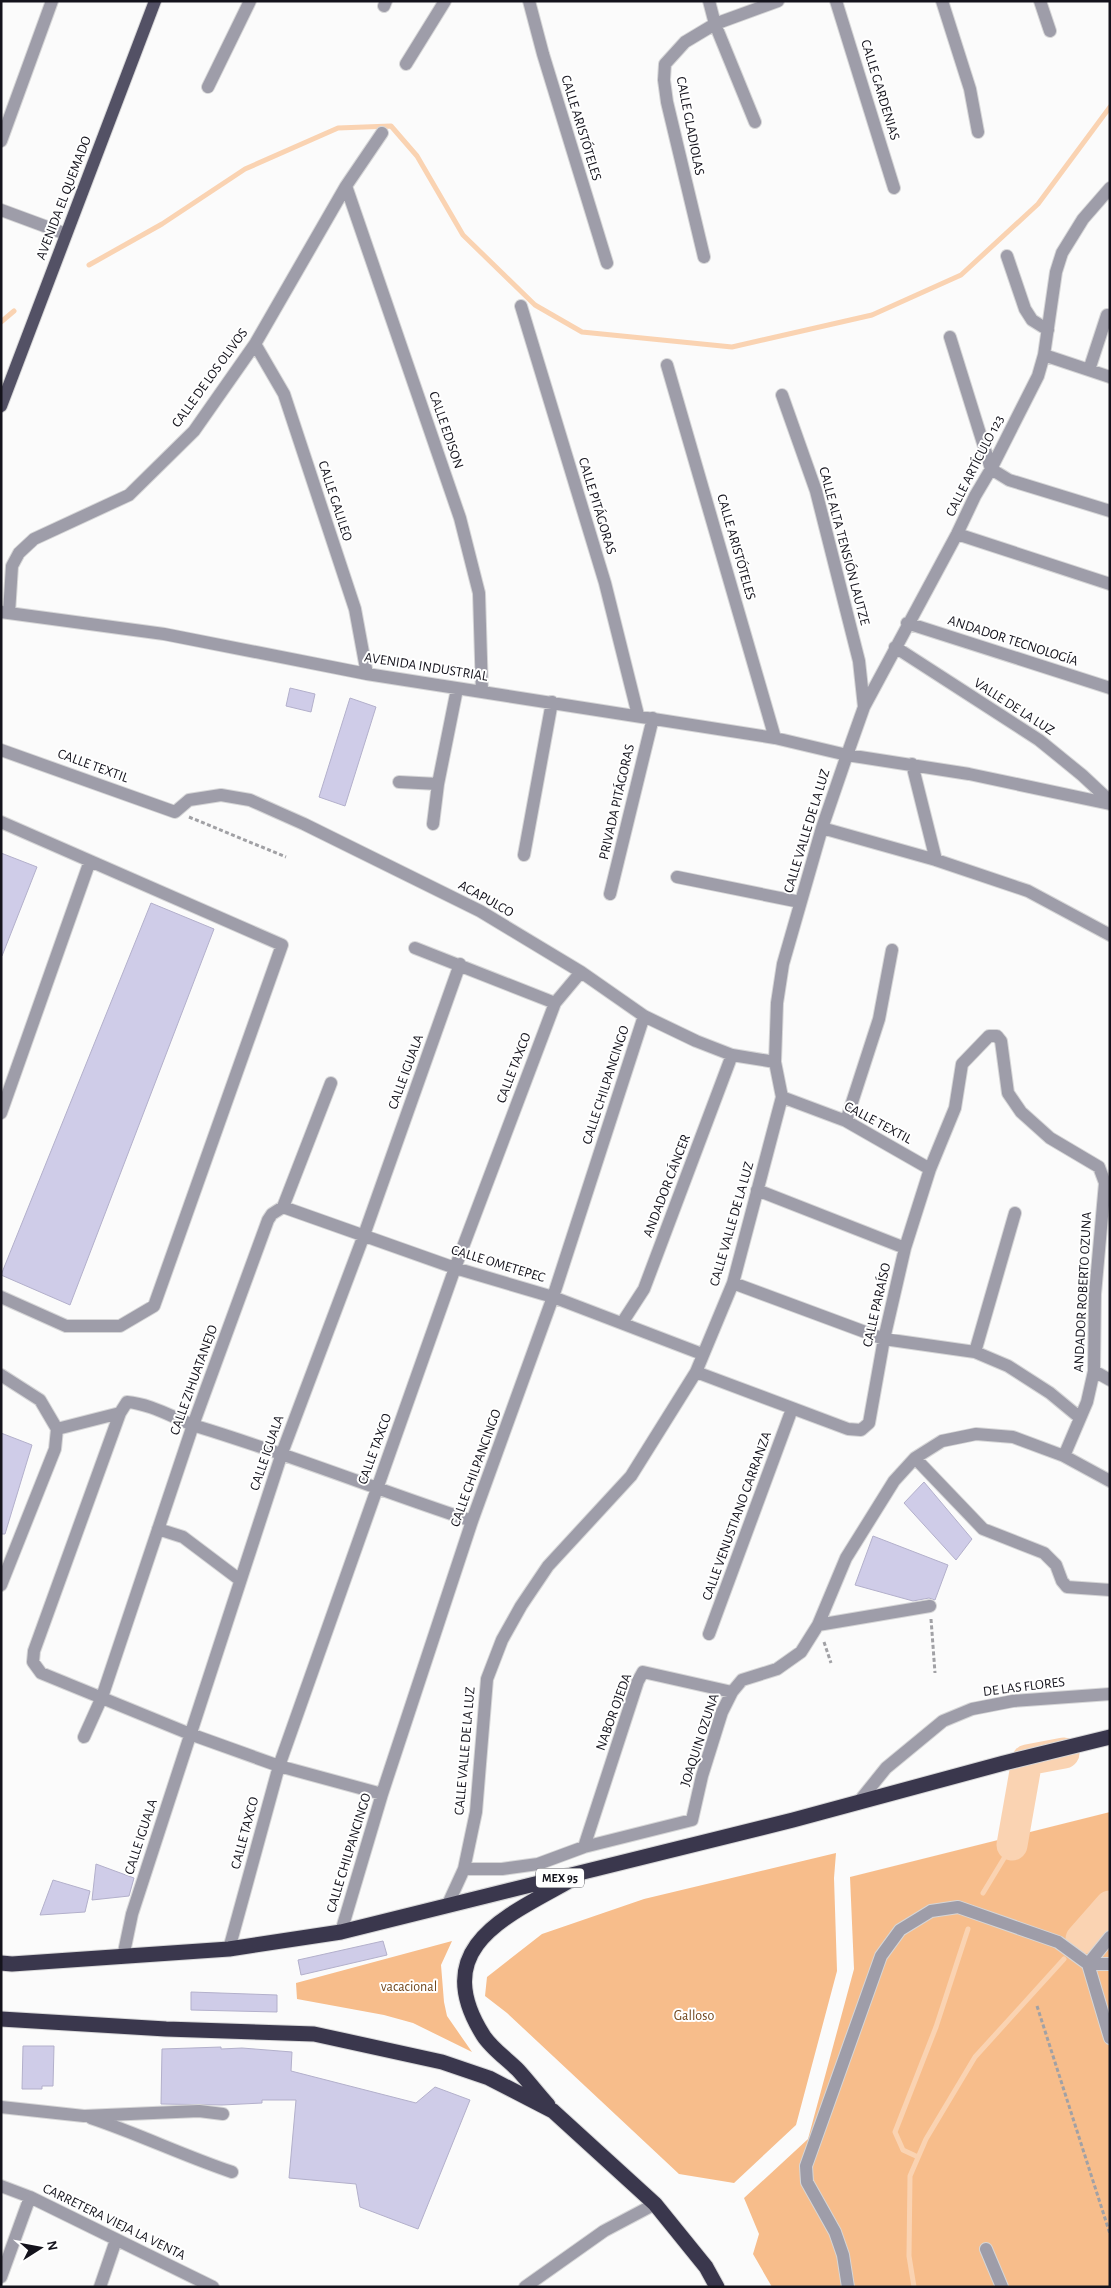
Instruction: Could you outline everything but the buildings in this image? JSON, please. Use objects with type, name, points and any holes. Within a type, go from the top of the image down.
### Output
[{"type":"highway","name":"MEX 95","points":[[1,1963],[229,1949],[341,1932],[857,1804],[1004,1763],[1110,1737]]},
{"type":"highway","points":[[585,1872],[509,1915],[485,1933],[472,1952],[464,1977],[470,2009],[484,2036],[520,2072],[553,2111],[656,2204],[706,2267],[717,2287]]},
{"type":"highway","points":[[1,2019],[166,2029],[314,2034],[442,2062],[489,2078],[553,2111]]},
{"type":"main road","name":"AVENIDA EL QUEMADO","points":[[1,406],[155,1]]},
{"type":"street","points":[[1,141],[52,1]]},
{"type":"street","points":[[208,87],[250,1]]},
{"type":"street","points":[[406,64],[445,1]]},
{"type":"street","name":"CALLE ARISTÓTELES","points":[[529,1],[543,54],[607,263]]},
{"type":"street","points":[[710,1],[715,24],[755,122]]},
{"type":"street","name":"CALLE GLADIOLAS","points":[[704,257],[667,102],[664,80],[665,64],[685,42],[715,24],[778,1]]},
{"type":"street","name":"CALLE GARDENIAS","points":[[836,1],[894,188]]},
{"type":"street","points":[[942,1],[970,89],[978,132]]},
{"type":"street","points":[[1040,1],[1050,31]]},
{"type":"street","name":"CALLE DE LOS OLIVOS","points":[[5,612],[12,566],[18,553],[34,540],[129,495],[194,431],[255,344],[346,186],[382,133]]},
{"type":"street","name":"CALLE EDISON","points":[[346,186],[460,518],[479,593],[482,692]]},
{"type":"street","name":"CALLE ARTÍCULO 123","points":[[847,755],[864,707],[957,534],[975,496],[991,470],[1038,376],[1044,355],[1056,272],[1062,253],[1083,218],[1110,188]]},
{"type":"street","points":[[1,210],[66,234]]},
{"type":"street","points":[[1007,256],[1024,309],[1032,320],[1048,330]]},
{"type":"street","name":"CALLE PITÁGORAS","points":[[521,306],[605,583],[638,716]]},
{"type":"street","points":[[1089,370],[1107,315]]},
{"type":"street","points":[[950,337],[991,470],[1009,480],[1110,511]]},
{"type":"street","name":"CALLE GALILEO","points":[[255,344],[284,394],[355,609],[367,674]]},
{"type":"street","points":[[1044,355],[1110,377]]},
{"type":"street","name":"CALLE ARISTÓTELES","points":[[667,365],[776,738]]},
{"type":"street","name":"CALLE ALTA TENSIÓN LAUTZE","points":[[782,396],[816,491],[859,661],[864,707]]},
{"type":"street","points":[[957,534],[1110,584]]},
{"type":"street","name":"AVENIDA INDUSTRIAL","points":[[5,612],[164,634],[367,674],[776,738],[847,755]]},
{"type":"street","name":"ANDADOR TECNOLOGÍA","points":[[908,623],[1110,688]]},
{"type":"street","name":"VALLE DE LA LUZ","points":[[895,647],[1039,740],[1110,803]]},
{"type":"street","points":[[432,824],[457,688]]},
{"type":"street","points":[[524,855],[552,702]]},
{"type":"street","name":"PRIVADA PITÁGORAS","points":[[610,894],[653,718]]},
{"type":"street","name":"CALLE TEXTIL","points":[[1,750],[174,812]]},
{"type":"street","points":[[847,755],[970,774],[1110,803]]},
{"type":"street","name":"CALLE VALLE DE LA LUZ","points":[[448,1904],[464,1869],[476,1812],[487,1679],[502,1640],[520,1606],[548,1566],[631,1476],[696,1372],[733,1283],[782,1097],[774,1062],[783,964],[822,828],[847,755]]},
{"type":"street","points":[[912,764],[936,860]]},
{"type":"street","points":[[399,782],[438,784]]},
{"type":"street","name":"ACAPULCO","points":[[174,812],[189,800],[221,795],[250,800],[428,884],[480,911],[581,972],[644,1016],[696,1041],[732,1055],[774,1062]]},
{"type":"street","points":[[1,822],[282,945],[154,1306],[120,1326],[66,1326],[1,1297]]},
{"type":"street","points":[[822,828],[936,860],[1028,891],[1110,935]]},
{"type":"street","points":[[1,1113],[90,860]]},
{"type":"street","points":[[677,876],[800,902]]},
{"type":"street","points":[[415,948],[460,964],[555,1003]]},
{"type":"street","points":[[846,1121],[879,1019],[892,950]]},
{"type":"street","name":"CALLE IGUALA","points":[[123,1957],[132,1914],[282,1453],[364,1236],[460,964]]},
{"type":"street","name":"CALLE TAXCO","points":[[229,1949],[279,1766],[455,1268],[555,1003],[581,972]]},
{"type":"street","name":"CALLE CHILPANCINGO","points":[[341,1932],[382,1794],[472,1521],[553,1297],[644,1016]]},
{"type":"street","name":"CALLE PARAÍSO","points":[[696,1372],[848,1429],[861,1430],[869,1423],[884,1340],[905,1248],[930,1169],[954,1108],[962,1064],[989,1036],[997,1036]]},
{"type":"street","name":"ANDADOR ROBERTO OZUNA","points":[[997,1036],[1001,1041],[1008,1093],[1021,1112],[1050,1138],[1099,1167],[1105,1183],[1095,1294],[1094,1371],[1087,1402],[1064,1456]]},
{"type":"street","name":"ANDADOR CÁNCER","points":[[622,1323],[644,1289],[732,1055]]},
{"type":"street","name":"CALLE ZIHUATANEJO","points":[[84,1737],[102,1697],[193,1425],[268,1220],[272,1214],[283,1207],[331,1083]]},
{"type":"street","name":"CALLE TEXTIL","points":[[782,1097],[846,1121],[930,1169]]},
{"type":"street","points":[[757,1190],[905,1248]]},
{"type":"street","name":"CALLE OMETEPEC","points":[[283,1207],[455,1268],[553,1297],[702,1354]]},
{"type":"street","points":[[975,1352],[1015,1213]]},
{"type":"street","points":[[733,1283],[884,1340],[975,1352],[1008,1366],[1050,1393],[1079,1417]]},
{"type":"street","points":[[1094,1371],[1110,1380]]},
{"type":"street","points":[[1,1375],[40,1400],[58,1429],[55,1449],[2,1580]]},
{"type":"street","points":[[382,1794],[279,1766],[190,1734],[41,1673],[33,1662],[34,1652],[120,1413],[127,1402],[140,1403],[193,1425],[282,1453],[376,1489],[472,1521]]},
{"type":"street","name":"CALLE VENUSTIANO CARRANZA","points":[[709,1634],[792,1409]]},
{"type":"street","points":[[58,1429],[120,1413]]},
{"type":"street","name":"JOAQUIN OZUNA","points":[[584,1847],[692,1820],[702,1776],[722,1712],[732,1692],[742,1680],[777,1669],[801,1652],[818,1625],[846,1558],[894,1481],[915,1458],[942,1441],[976,1434],[1013,1437],[1064,1456],[1110,1481]]},
{"type":"street","points":[[915,1458],[983,1529],[1044,1554],[1056,1565],[1062,1581],[1067,1587],[1110,1590]]},
{"type":"street","points":[[158,1529],[182,1537],[240,1580]]},
{"type":"street","points":[[818,1625],[930,1606]]},
{"type":"street","name":"NABOR OJEDA","points":[[584,1847],[638,1681],[643,1672],[732,1692]]},
{"type":"street","name":"DE LAS FLORES","points":[[857,1804],[886,1768],[943,1721],[972,1709],[1013,1701],[1110,1694]]},
{"type":"street","points":[[464,1869],[502,1869],[538,1864],[584,1847]]},
{"type":"street","points":[[848,2287],[843,2255],[835,2232],[807,2182],[806,2166],[881,1956],[900,1930],[931,1911],[958,1907],[1058,1942],[1088,1964],[1110,1964]]},
{"type":"street","points":[[1088,1964],[1110,1937]]},
{"type":"street","points":[[1088,1964],[1110,2038]]},
{"type":"street","points":[[1,2107],[84,2116],[199,2111],[222,2114]]},
{"type":"street","points":[[84,2116],[132,2132],[197,2161],[232,2172]]},
{"type":"street","name":"CARRETERA VIEJA LA VENTA","points":[[1,2186],[30,2197],[207,2286]]},
{"type":"street","points":[[1,2277],[30,2197]]},
{"type":"street","points":[[524,2287],[604,2231],[656,2204]]},
{"type":"street","points":[[100,2287],[116,2240]]},
{"type":"street","points":[[986,2249],[1002,2287]]},
{"type":"path","points":[[174,812],[286,857]]},
{"type":"path","points":[[930,1606],[935,1673]]},
{"type":"path","points":[[1037,2006],[1110,2234]]},
{"type":"green space","points":[[1110,1812],[1110,2287],[772,2287],[753,2254],[759,2234],[744,2198],[808,2139],[854,1969],[850,1877]]},
{"type":"green space","name":"Galloso","points":[[836,1853],[834,1878],[837,1971],[796,2125],[734,2183],[679,2174],[507,2013],[485,1996],[487,1977],[542,1934],[644,1899]]},
{"type":"green space","name":"vacacional","points":[[452,1941],[441,1965],[444,2002],[447,2016],[472,2052],[413,2023],[384,2015],[297,1999],[296,1983]]},
{"type":"waterway","points":[[89,265],[162,224],[245,169],[338,128],[391,126],[417,156],[463,235],[535,305],[582,332],[732,347],[872,315],[961,275],[1038,204],[1110,107]]},
{"type":"waterway","points":[[1,322],[14,311]]},
{"type":"waterway","points":[[1012,1845],[1027,1760],[1064,1753]]},
{"type":"waterway","points":[[983,1893],[1012,1845]]},
{"type":"waterway","points":[[1081,1939],[1110,1906]]},
{"type":"waterway","points":[[918,2157],[903,2150],[895,2132],[936,2027],[968,1929]]},
{"type":"waterway","points":[[914,2287],[909,2256],[910,2176],[926,2139],[975,2057],[1064,1959]]}]
